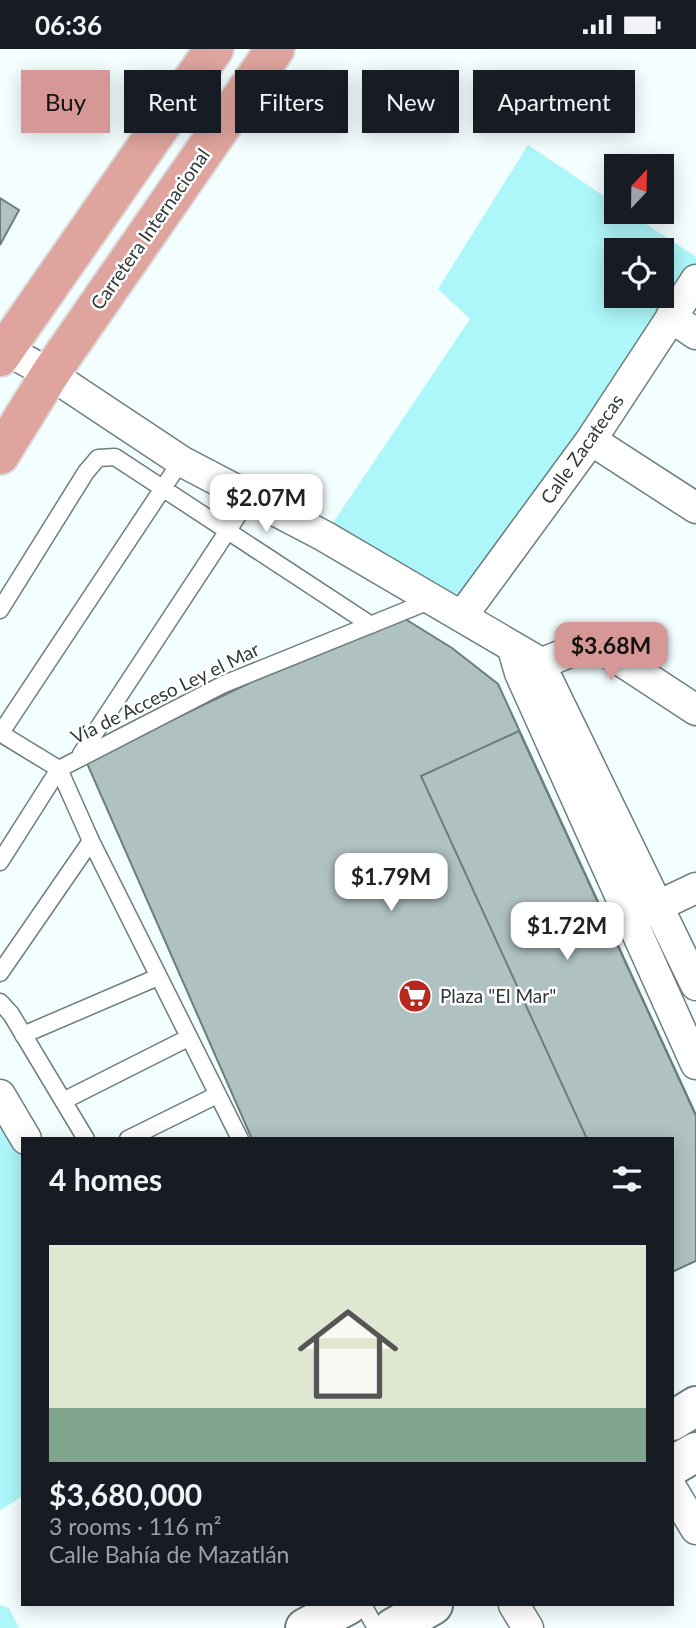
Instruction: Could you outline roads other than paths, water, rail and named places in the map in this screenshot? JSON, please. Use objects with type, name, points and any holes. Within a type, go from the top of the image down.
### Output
[{"type":"main road","points":[[2,350],[214,49]]},
{"type":"main road","name":"Carretera Internacional","points":[[0,456],[50,374],[275,49]]},
{"type":"main road","points":[[674,1420],[696,1406]]},
{"type":"main road","points":[[674,1465],[696,1452]]},
{"type":"main road","points":[[307,1621],[345,1606]]},
{"type":"main road","points":[[393,1628],[431,1606]]},
{"type":"street","name":"Calle Zacatecas","points":[[462,616],[591,440],[696,280]]},
{"type":"street","points":[[671,317],[696,334]]},
{"type":"street","points":[[2,350],[50,374],[181,461],[324,536],[462,616],[524,661],[659,906],[696,985]]},
{"type":"street","points":[[591,440],[696,508]]},
{"type":"street","points":[[524,661],[582,647],[600,647],[696,709]]},
{"type":"street","points":[[524,661],[696,1064]]},
{"type":"street","points":[[632,919],[696,888]]},
{"type":"street","points":[[0,1095],[25,1137]]},
{"type":"street","points":[[674,1492],[696,1529]]},
{"type":"street","points":[[515,1606],[528,1628]]},
{"type":"lane","points":[[0,610],[99,458],[115,457],[371,625]]},
{"type":"lane","points":[[0,733],[181,461]]},
{"type":"lane","points":[[80,756],[250,497]]},
{"type":"lane","name":"Vía de Acceso Ley el Mar","points":[[0,733],[59,769],[224,684],[432,600]]},
{"type":"lane","points":[[59,769],[91,841],[239,1137]]},
{"type":"lane","points":[[0,862],[59,769]]},
{"type":"lane","points":[[0,972],[91,841]]},
{"type":"lane","points":[[23,1035],[158,977]]},
{"type":"lane","points":[[0,1002],[85,1137]]},
{"type":"lane","points":[[63,1101],[188,1038]]},
{"type":"lane","points":[[132,1137],[218,1095]]},
{"type":"lane","points":[[364,1606],[376,1628]]},
{"type":"place","name":"Plaza \"El Mar\"","points":[[415,996]]}]
